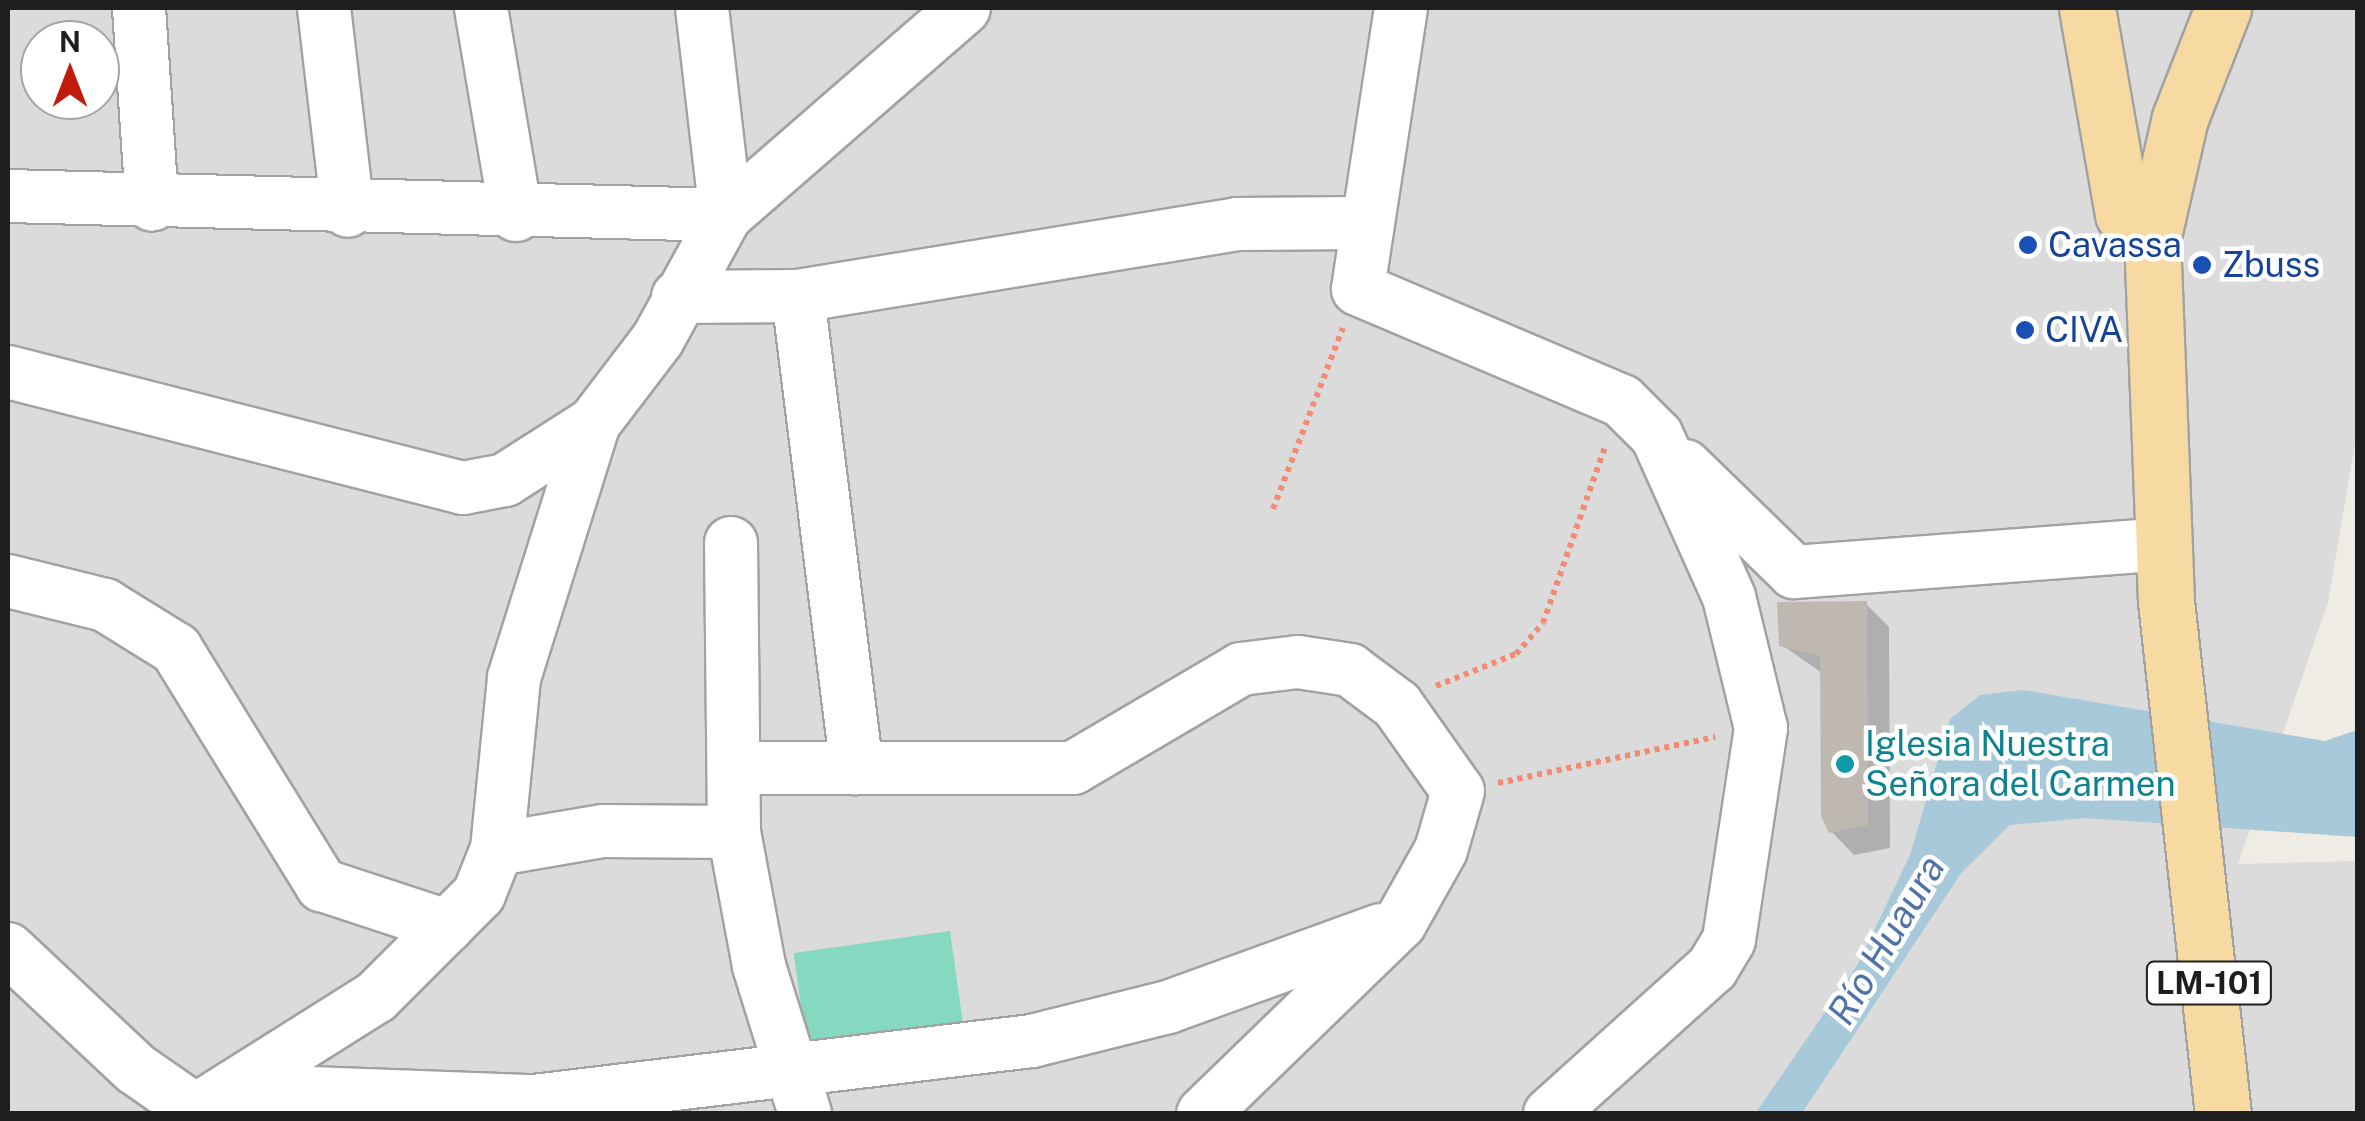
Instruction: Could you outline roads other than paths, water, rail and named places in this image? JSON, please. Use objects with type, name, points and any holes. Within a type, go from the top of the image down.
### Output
[{"type":"main road","points":[[2087,8],[2123,214],[2152,240]]},
{"type":"main road","name":"LM-101","points":[[2224,8],[2180,118],[2152,240],[2166,601],[2224,1114]]},
{"type":"street","points":[[140,8],[152,205]]},
{"type":"street","points":[[324,8],[348,211]]},
{"type":"street","points":[[482,8],[516,216]]},
{"type":"street","points":[[702,8],[726,215]]},
{"type":"street","points":[[205,1105],[376,997],[479,894],[497,850],[514,678],[594,423],[678,297],[726,215],[964,8]]},
{"type":"street","points":[[1402,8],[1363,223],[1358,289],[1640,418],[1794,572],[2164,544]]},
{"type":"street","points":[[8,196],[152,205],[516,216],[726,215]]},
{"type":"street","points":[[678,297],[798,296],[1237,224],[1363,223]]},
{"type":"street","points":[[798,296],[858,768]]},
{"type":"street","points":[[8,372],[464,488],[505,480],[594,423]]},
{"type":"street","points":[[1550,1114],[1712,968],[1729,940],[1761,728],[1729,597],[1640,418]]},
{"type":"street","points":[[731,543],[740,768],[734,832],[797,1093]]},
{"type":"street","points":[[8,581],[105,605],[176,648],[322,885],[447,926]]},
{"type":"street","points":[[740,768],[1073,768],[1242,668],[1298,662],[1350,670],[1397,705],[1458,791],[1441,850],[1400,923],[1203,1114]]},
{"type":"street","points":[[497,850],[603,830],[734,832]]},
{"type":"street","points":[[8,949],[136,1069],[205,1105],[534,1100],[633,1104],[797,1093],[1032,1041],[1168,1006],[1400,923]]},
{"type":"water","name":"Río Huaura","points":[[2023,690],[2325,741],[2357,730],[2357,837],[2085,818],[2010,825],[1962,872],[1802,1113],[1755,1114],[1858,964],[1910,855],[1950,719],[1980,695]]},
{"type":"place","name":"Cavassa","points":[[2028,245]]},
{"type":"place","name":"Zbuss","points":[[2202,265]]},
{"type":"place","name":"CIVA","points":[[2025,330]]},
{"type":"place","name":"Iglesia Nuestra Señora del Carmen","points":[[1845,764]]}]
